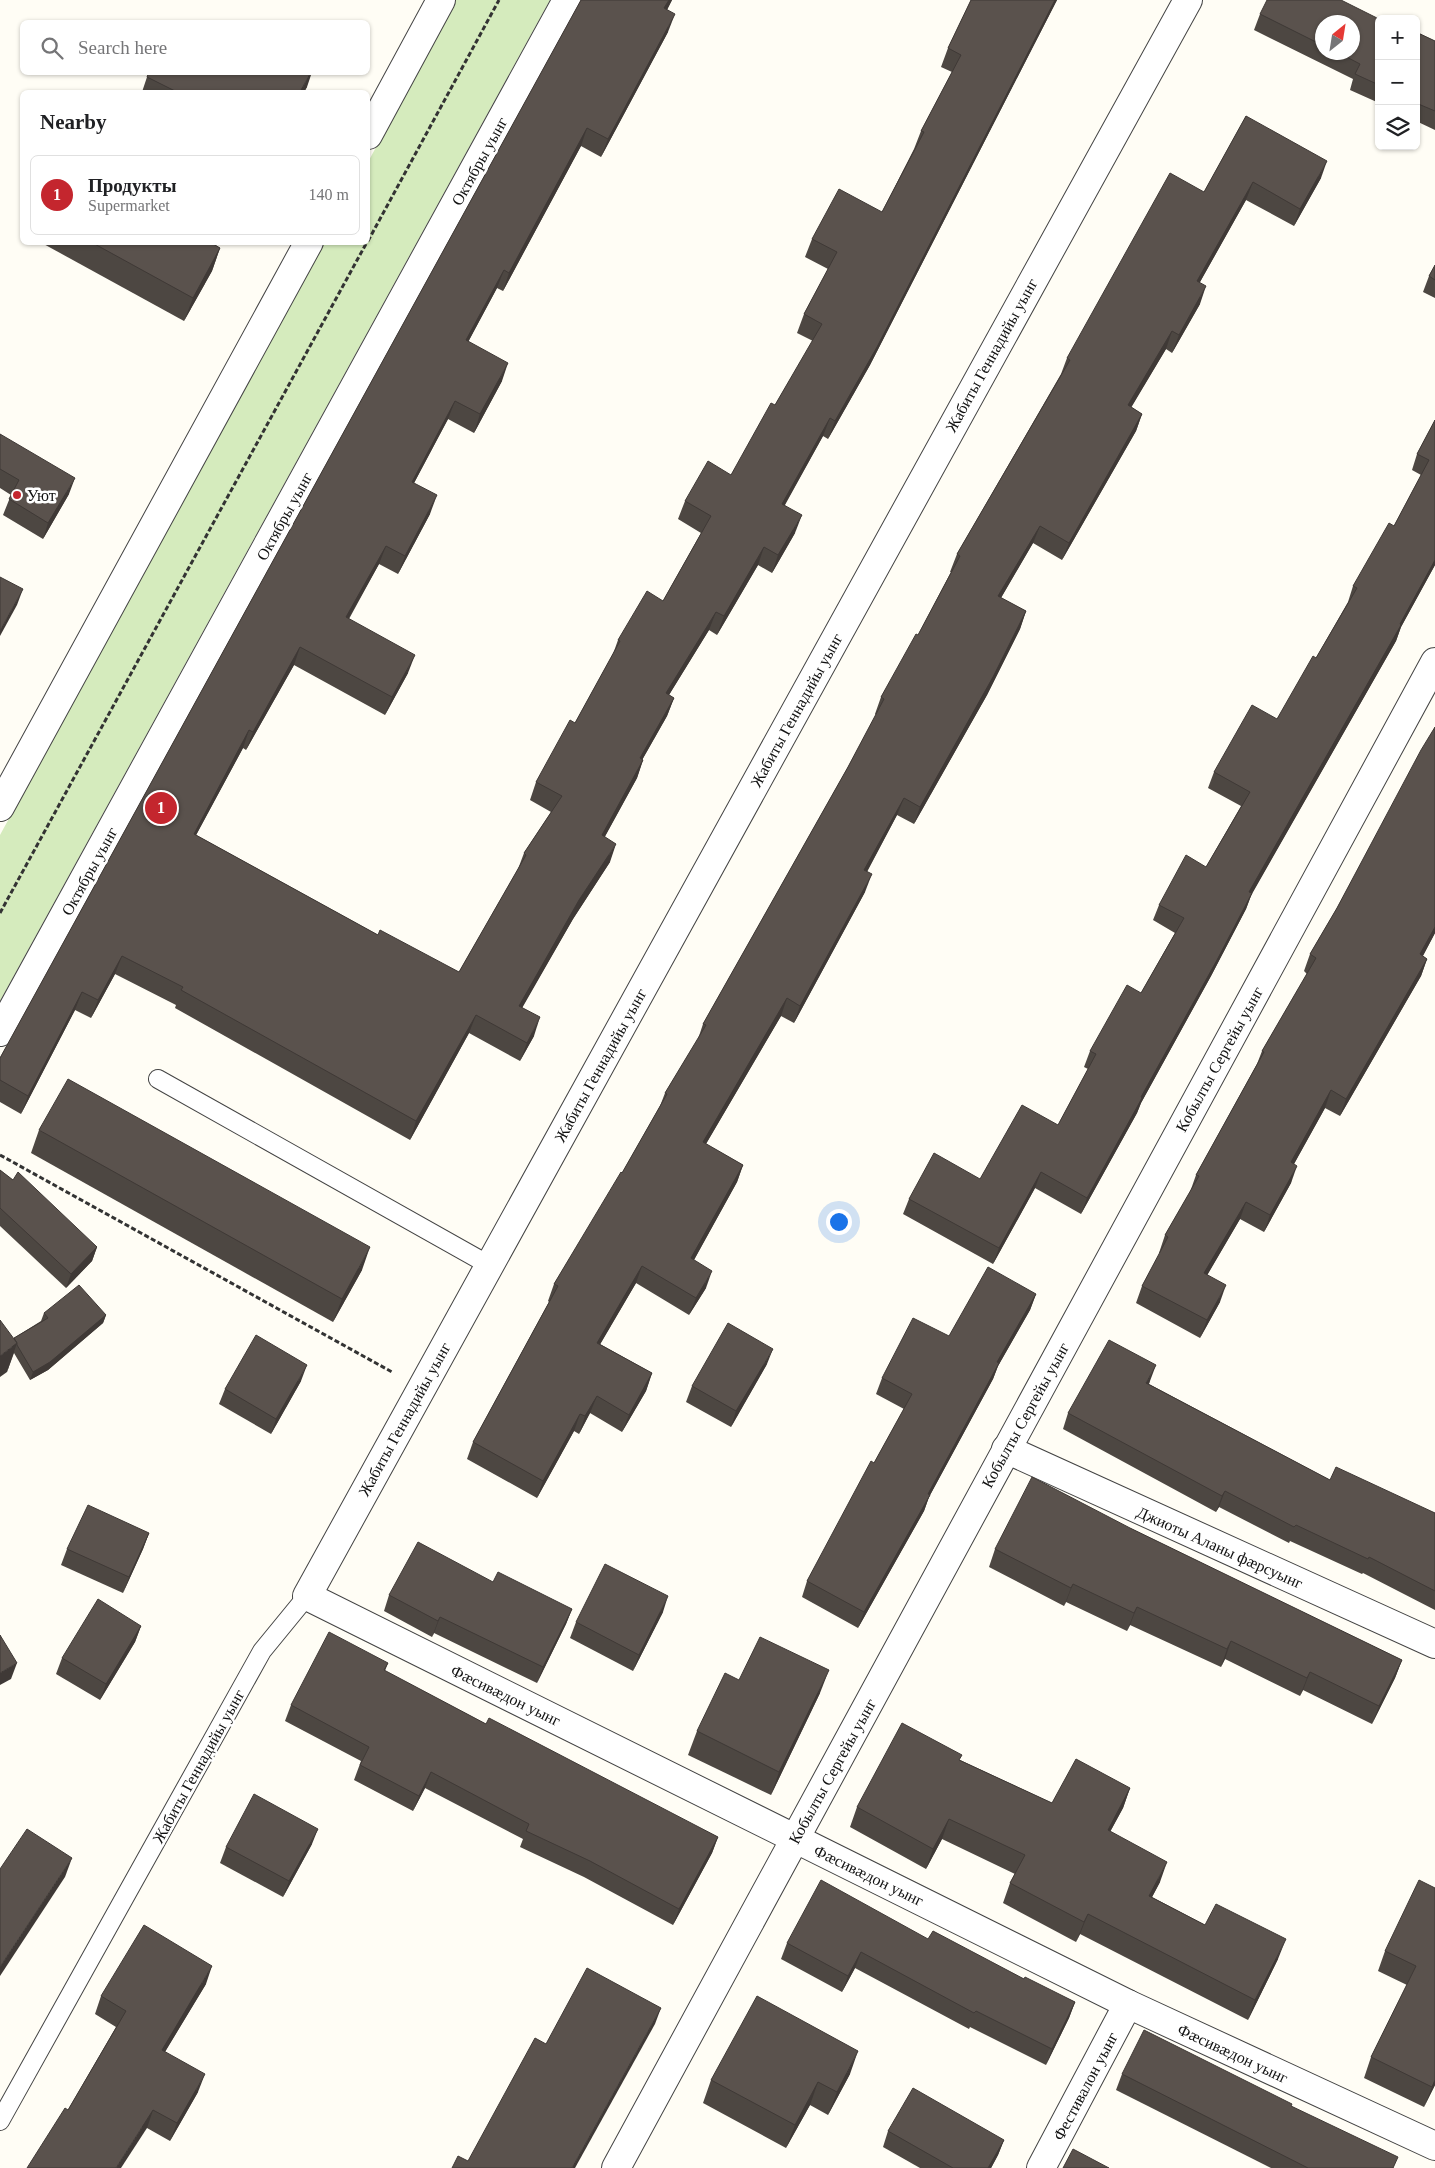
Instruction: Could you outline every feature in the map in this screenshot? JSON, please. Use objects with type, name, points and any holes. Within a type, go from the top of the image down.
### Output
[{"type":"street","points":[[370,131],[441,0]]},
{"type":"street","name":"Октябры уынг","points":[[0,1032],[567,0]]},
{"type":"street","name":"Жабиты Геннадийы уынг","points":[[307,1596],[1188,0]]},
{"type":"street","points":[[0,807],[307,245]]},
{"type":"street","name":"Кобылты Сергейы уынг","points":[[616,2168],[1435,662]]},
{"type":"street","name":"Джиоты Аланы фæрсуынг","points":[[1006,1450],[1435,1644]]},
{"type":"street","name":"Фæсивæдон уынг","points":[[307,1596],[1128,2004],[1435,2146]]},
{"type":"street","name":"Фестивалон уынг","points":[[1041,2168],[1128,2004]]},
{"type":"lane","points":[[158,1079],[489,1265]]},
{"type":"lane","name":"Жабиты Геннадийы уынг","points":[[0,2121],[262,1651],[307,1596]]},
{"type":"path","points":[[370,236],[499,0]]},
{"type":"path","points":[[0,913],[365,245]]},
{"type":"path","points":[[0,1155],[421,1388]]},
{"type":"green space","points":[[456,0],[550,0],[0,1001],[0,835],[323,245],[370,245],[370,158]]},
{"type":"building","points":[[581,0],[669,0],[664,8],[675,14],[608,139],[587,128],[509,273],[504,270],[466,340],[508,363],[480,414],[455,401],[412,482],[437,495],[405,556],[386,546],[346,617],[415,655],[392,697],[300,647],[253,732],[249,730],[194,834],[378,935],[380,930],[459,972],[526,855],[524,853],[562,796],[536,782],[570,720],[575,723],[620,641],[618,640],[647,591],[663,601],[711,516],[685,501],[708,461],[731,475],[771,403],[775,405],[822,324],[804,314],[837,252],[812,239],[839,189],[882,212],[924,132],[921,131],[961,55],[948,48],[971,0],[1055,0],[877,347],[835,421],[830,418],[782,504],[802,515],[778,555],[764,547],[724,616],[716,612],[666,693],[674,698],[640,758],[643,760],[602,835],[616,844],[579,900],[519,1006],[540,1017],[527,1043],[476,1015],[416,1121],[181,990],[183,987],[122,956],[98,1000],[82,992],[28,1096],[0,1080],[0,1058]]},
{"type":"building","points":[[1267,0],[1341,0],[1375,17],[1375,83],[1355,74],[1360,64],[1352,60],[1360,60],[1360,15],[1315,15],[1315,42],[1260,14]]},
{"type":"building","points":[[1420,34],[1435,41],[1435,111],[1420,105]]},
{"type":"building","points":[[148,75],[309,75],[301,90],[173,90],[147,77]]},
{"type":"building","points":[[1246,116],[1327,161],[1300,209],[1253,182],[1197,281],[1206,286],[1179,335],[1172,331],[1128,405],[1142,414],[1069,543],[1040,526],[998,596],[1026,611],[993,677],[920,807],[904,798],[864,870],[872,874],[800,1006],[787,998],[703,1142],[743,1165],[691,1258],[712,1271],[696,1298],[642,1266],[597,1343],[652,1373],[629,1415],[597,1396],[585,1416],[580,1414],[543,1481],[473,1442],[558,1286],[554,1284],[622,1173],[667,1094],[665,1093],[706,1025],[703,1024],[848,767],[884,699],[881,697],[916,634],[918,635],[960,556],[957,554],[1070,360],[1067,358],[1170,173],[1204,192]]},
{"type":"building","points":[[96,245],[215,245],[220,248],[193,298]]},
{"type":"building","points":[[1435,265],[1435,280],[1429,276]]},
{"type":"building","points":[[1435,420],[1435,560],[1401,625],[1249,892],[1252,893],[1217,960],[1087,1198],[1041,1172],[999,1248],[909,1199],[934,1153],[980,1179],[1022,1105],[1058,1125],[1096,1054],[1090,1051],[1127,985],[1141,993],[1184,918],[1159,905],[1186,855],[1206,867],[1250,792],[1214,772],[1252,705],[1277,719],[1313,656],[1316,658],[1357,588],[1353,586],[1389,523],[1394,526],[1429,460],[1417,454]]},
{"type":"building","points":[[0,434],[75,478],[48,523],[9,499],[19,480],[0,469]]},
{"type":"building","points":[[0,577],[23,589],[0,631]]},
{"type":"building","points":[[1435,727],[1435,927],[1420,954],[1427,959],[1346,1099],[1331,1090],[1291,1162],[1297,1166],[1270,1215],[1246,1202],[1204,1273],[1226,1285],[1207,1320],[1142,1286],[1168,1237],[1165,1235],[1199,1176],[1196,1175],[1264,1052],[1262,1051],[1316,958],[1310,954]]},
{"type":"building","points":[[68,1079],[370,1247],[342,1299],[39,1130]]},
{"type":"building","points":[[0,1170],[13,1180],[18,1172],[97,1247],[71,1274],[0,1208]]},
{"type":"building","points":[[988,1267],[1036,1294],[997,1362],[999,1363],[928,1494],[930,1495],[864,1612],[807,1581],[871,1461],[874,1463],[912,1394],[882,1378],[913,1318],[949,1336]]},
{"type":"building","points":[[79,1285],[106,1315],[50,1362],[33,1372],[14,1338],[48,1318],[44,1313]]},
{"type":"building","points":[[0,1320],[17,1343],[0,1356]]},
{"type":"building","points":[[728,1323],[773,1349],[736,1411],[692,1386]]},
{"type":"building","points":[[256,1335],[307,1365],[276,1419],[225,1389]]},
{"type":"building","points":[[1109,1340],[1156,1365],[1146,1383],[1330,1480],[1336,1467],[1435,1513],[1435,1591],[1369,1557],[1368,1559],[1296,1525],[1294,1527],[1225,1491],[1222,1496],[1068,1413]]},
{"type":"building","points":[[1032,1477],[1130,1528],[1402,1660],[1379,1706],[1310,1672],[1307,1678],[1231,1641],[1227,1649],[1137,1607],[1134,1613],[1073,1584],[1071,1588],[995,1549]]},
{"type":"building","points":[[88,1505],[149,1533],[129,1577],[67,1549]]},
{"type":"building","points":[[418,1542],[493,1582],[498,1572],[572,1609],[543,1667],[440,1617],[438,1621],[389,1595]]},
{"type":"building","points":[[605,1564],[668,1596],[639,1655],[576,1622]]},
{"type":"building","points":[[98,1599],[141,1626],[106,1684],[62,1658]]},
{"type":"building","points":[[329,1632],[388,1663],[384,1670],[486,1724],[489,1718],[718,1837],[679,1909],[590,1861],[526,1831],[529,1824],[431,1772],[419,1796],[360,1765],[369,1747],[291,1705]]},
{"type":"building","points":[[0,1635],[17,1663],[0,1673]]},
{"type":"building","points":[[760,1637],[829,1670],[779,1772],[697,1731],[725,1673],[739,1680]]},
{"type":"building","points":[[902,1723],[962,1755],[959,1760],[1052,1803],[1076,1759],[1130,1788],[1108,1830],[1167,1862],[1149,1896],[1205,1925],[1216,1904],[1286,1939],[1255,2000],[1088,1914],[1084,1922],[1010,1883],[1025,1855],[949,1819],[933,1849],[857,1807]]},
{"type":"building","points":[[254,1794],[318,1829],[289,1881],[226,1847]]},
{"type":"building","points":[[27,1829],[72,1858],[0,1967],[0,1869]]},
{"type":"building","points":[[821,1880],[928,1939],[933,1931],[1024,1979],[1025,1977],[1075,2002],[1052,2049],[976,2011],[974,2013],[861,1952],[848,1976],[787,1943]]},
{"type":"building","points":[[1419,1880],[1435,1888],[1435,2080],[1432,2087],[1371,2057],[1416,1966],[1385,1951]]},
{"type":"building","points":[[144,1925],[212,1966],[162,2050],[205,2074],[177,2123],[153,2110],[116,2168],[27,2168],[65,2108],[68,2110],[126,2011],[101,1996]]},
{"type":"building","points":[[587,1968],[661,2008],[572,2168],[452,2168],[458,2156],[468,2161],[535,2038],[546,2044]]},
{"type":"building","points":[[757,1996],[858,2051],[837,2092],[818,2082],[795,2125],[711,2080]]},
{"type":"building","points":[[1144,2030],[1292,2104],[1291,2106],[1398,2157],[1393,2168],[1308,2168],[1122,2074]]},
{"type":"building","points":[[913,2088],[1004,2140],[988,2168],[953,2168],[888,2131]]},
{"type":"building","points":[[1073,2149],[1109,2168],[1063,2168]]},
{"type":"place","name":"Уют","points":[[17,495]]},
{"type":"place","name":"Продукты","points":[[161,808]]}]
